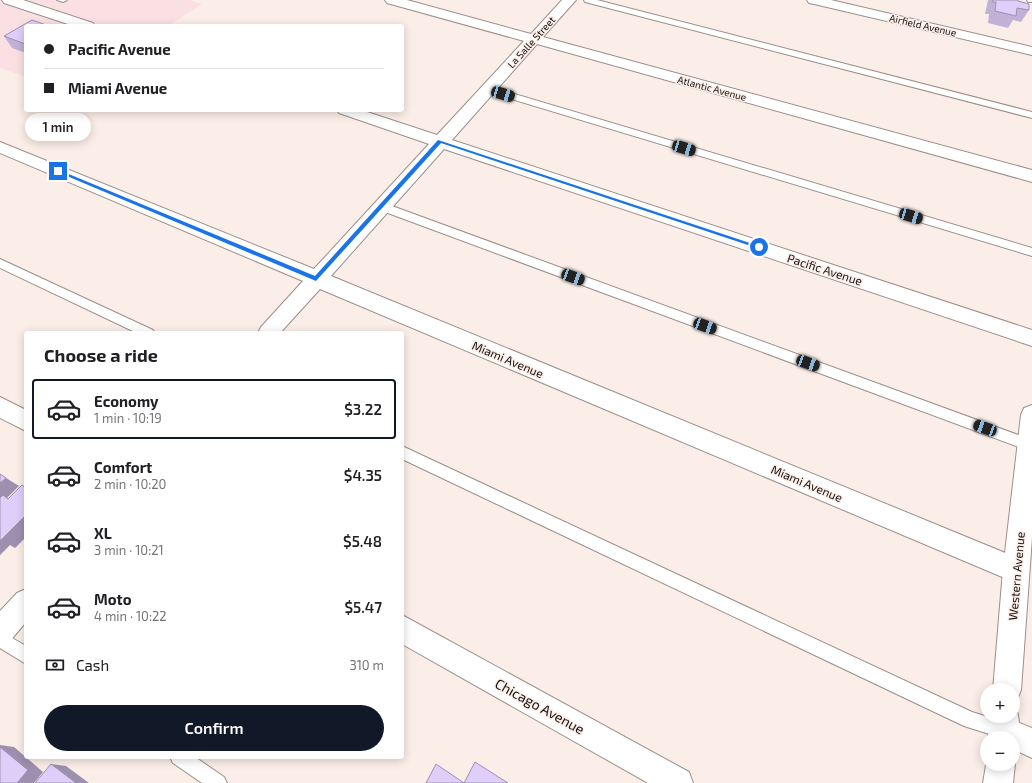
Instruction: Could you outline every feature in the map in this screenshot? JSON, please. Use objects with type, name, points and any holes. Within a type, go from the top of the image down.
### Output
[{"type":"street","points":[[9,0],[82,24]]},
{"type":"street","name":"Atlantic Avenue","points":[[392,0],[1032,176]]},
{"type":"street","name":"La Salle Street","points":[[270,331],[569,0]]},
{"type":"street","name":"Airfield Avenue","points":[[814,0],[1032,51]]},
{"type":"street","name":"Pacific Avenue","points":[[351,112],[1032,338]]},
{"type":"street","name":"Miami Avenue","points":[[0,147],[316,279],[1024,570]]},
{"type":"street","points":[[0,407],[24,420]]},
{"type":"street","name":"Western Avenue","points":[[1008,683],[1024,570],[1029,444],[1032,415]]},
{"type":"street","points":[[0,631],[24,604]]},
{"type":"street","name":"Chicago Avenue","points":[[404,630],[678,783]]},
{"type":"street","points":[[1004,728],[1032,743]]},
{"type":"street","points":[[998,783],[999,771]]},
{"type":"lane","points":[[588,0],[1032,114]]},
{"type":"lane","points":[[488,89],[1032,252]]},
{"type":"lane","points":[[382,206],[1029,444]]},
{"type":"lane","points":[[0,263],[145,331]]},
{"type":"lane","points":[[404,453],[970,720],[1004,728]]},
{"type":"lane","points":[[0,639],[24,655]]},
{"type":"lane","points":[[182,759],[218,783]]},
{"type":"shaded area","points":[[0,0],[190,0],[202,4],[171,24],[24,24],[24,76],[0,68]]},
{"type":"building","points":[[993,0],[1018,0],[1029,4],[1029,10],[1017,8],[1016,16],[995,11],[996,2],[992,2]]},
{"type":"building","points":[[32,20],[43,24],[25,24]]},
{"type":"building","points":[[24,25],[24,44],[4,36]]},
{"type":"building","points":[[0,474],[6,478],[0,483]]},
{"type":"building","points":[[22,485],[24,486],[24,517],[0,540],[0,498],[3,495],[8,499]]},
{"type":"building","points":[[0,747],[28,770],[17,783],[0,783]]},
{"type":"building","points":[[475,762],[508,783],[464,783]]},
{"type":"building","points":[[51,764],[76,783],[35,783]]},
{"type":"building","points":[[436,764],[464,783],[426,783]]},
{"type":"route","points":[[58,171],[316,279],[440,141],[759,247]]}]
